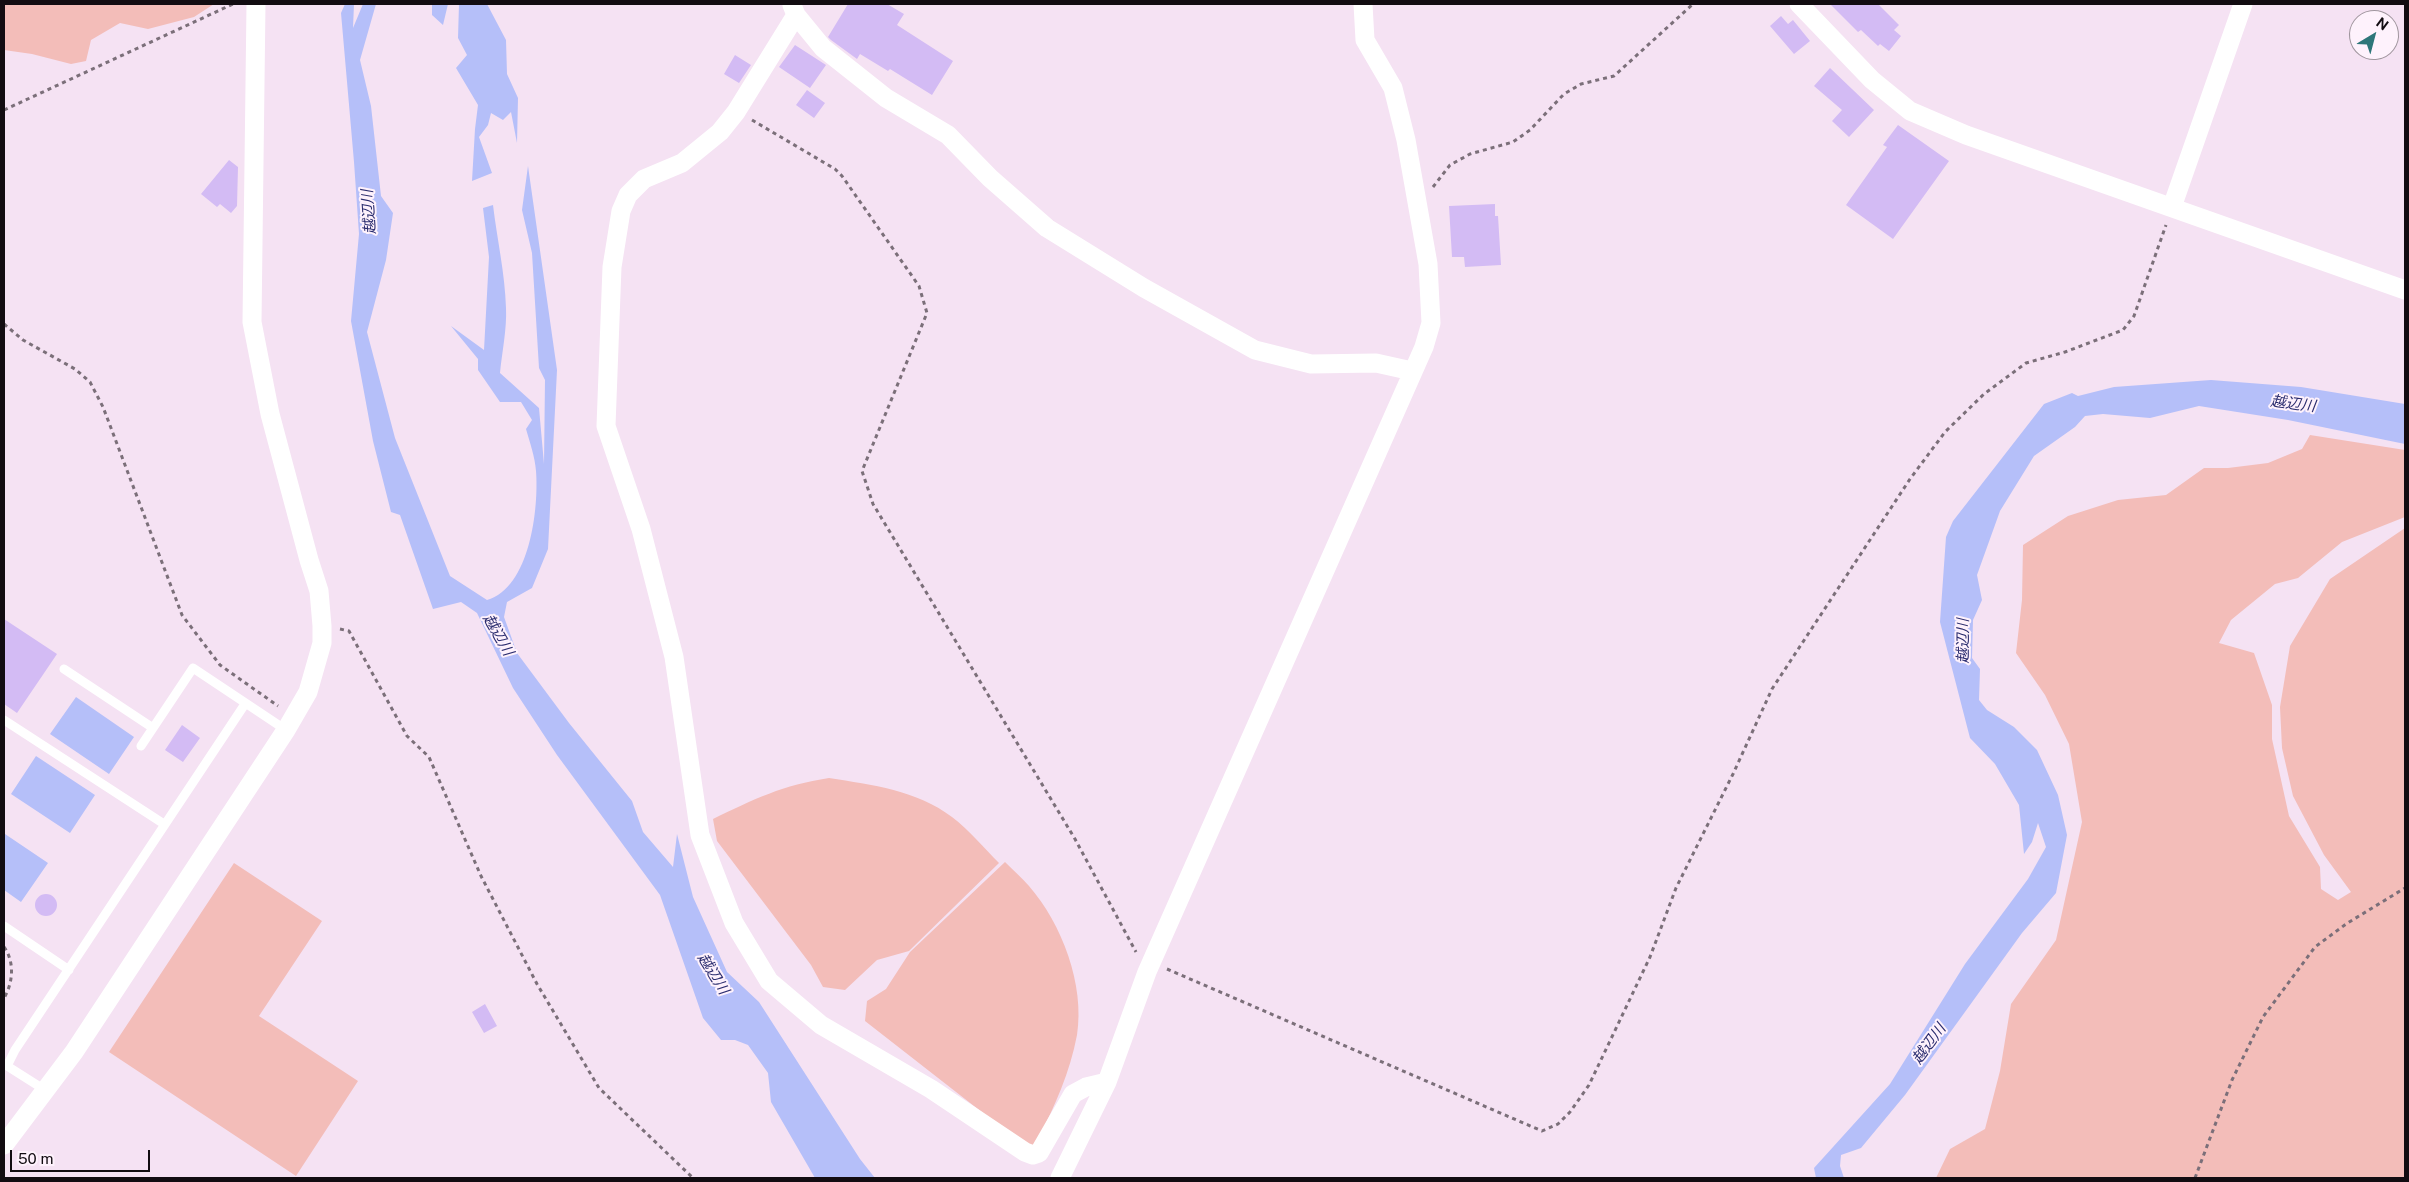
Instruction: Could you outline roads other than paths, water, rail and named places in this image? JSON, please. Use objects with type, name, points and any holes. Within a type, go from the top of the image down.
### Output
[{"type":"street","points":[[4,1145],[74,1052],[290,723],[308,692],[322,643],[319,591],[270,414],[252,322],[256,4]]},
{"type":"street","points":[[1064,1171],[1107,1082],[1150,967],[1424,347],[1430,323],[1428,264],[1406,140],[1393,88],[1365,40],[1364,4]]},
{"type":"street","points":[[1799,4],[1872,80],[1910,111],[1966,135],[2405,290]]},
{"type":"street","points":[[2172,207],[2243,4]]},
{"type":"street","points":[[1107,1082],[1086,1087],[1073,1094],[1039,1153],[1033,1155],[1025,1152],[931,1089],[821,1024],[769,981],[734,923],[700,836],[674,657],[641,529],[606,426],[612,267],[622,211],[628,195],[644,179],[682,163],[720,132],[736,112],[794,9],[823,48],[886,98],[948,135],[990,178],[1047,228],[1159,297],[1255,350],[1311,364],[1376,363],[1412,371]]},
{"type":"lane","points":[[141,746],[193,668],[245,704],[290,723]]},
{"type":"lane","points":[[64,669],[153,728]]},
{"type":"lane","points":[[46,1090],[5,1065],[245,704]]},
{"type":"lane","points":[[4,720],[164,824]]},
{"type":"lane","points":[[4,926],[69,970]]},
{"type":"water","name":"越辺川","points":[[345,4],[354,4],[353,28],[363,4],[376,4],[360,60],[371,106],[381,196],[393,213],[386,260],[367,332],[395,438],[450,576],[487,600],[502,593],[513,580],[522,564],[529,545],[533,525],[537,487],[536,471],[526,429],[532,420],[521,402],[500,402],[478,370],[478,359],[451,326],[484,350],[489,257],[483,208],[493,205],[503,269],[506,308],[500,373],[539,408],[544,464],[545,380],[539,368],[532,253],[522,210],[528,166],[557,370],[548,549],[532,588],[507,602],[504,617],[517,653],[569,723],[632,801],[643,832],[673,867],[677,834],[693,897],[727,972],[759,1002],[860,1159],[875,1178],[815,1178],[771,1102],[768,1073],[748,1045],[735,1040],[721,1040],[703,1018],[660,895],[557,755],[513,688],[477,613],[461,602],[433,609],[400,515],[391,512],[373,441],[351,321],[359,234],[341,13]]},
{"type":"water","points":[[432,4],[448,4],[443,25],[432,15]]},
{"type":"water","points":[[459,4],[487,4],[506,40],[507,74],[518,98],[517,143],[511,112],[503,120],[491,113],[488,125],[479,137],[492,173],[472,181],[478,105],[456,68],[467,55],[458,38]]},
{"type":"water","name":"越辺川","points":[[2211,380],[2301,387],[2405,404],[2405,444],[2288,420],[2199,406],[2150,418],[2103,414],[2085,416],[2075,427],[2034,456],[2000,511],[1977,575],[1982,600],[1973,620],[1972,658],[1980,669],[1979,700],[1987,710],[2014,727],[2037,750],[2058,795],[2067,835],[2056,893],[2022,933],[1905,1095],[1861,1148],[1841,1155],[1840,1166],[1844,1178],[1816,1178],[1814,1168],[1890,1084],[1965,964],[2028,879],[2046,847],[2038,823],[2032,842],[2024,854],[2019,805],[1995,764],[1970,738],[1940,622],[1946,537],[1953,521],[2044,404],[2072,393],[2078,396],[2114,387]]},
{"type":"water","points":[[76,697],[134,737],[109,774],[50,734]]},
{"type":"water","points":[[36,756],[95,795],[70,833],[11,794]]},
{"type":"water","points":[[5,834],[48,863],[21,902],[4,890]]}]
